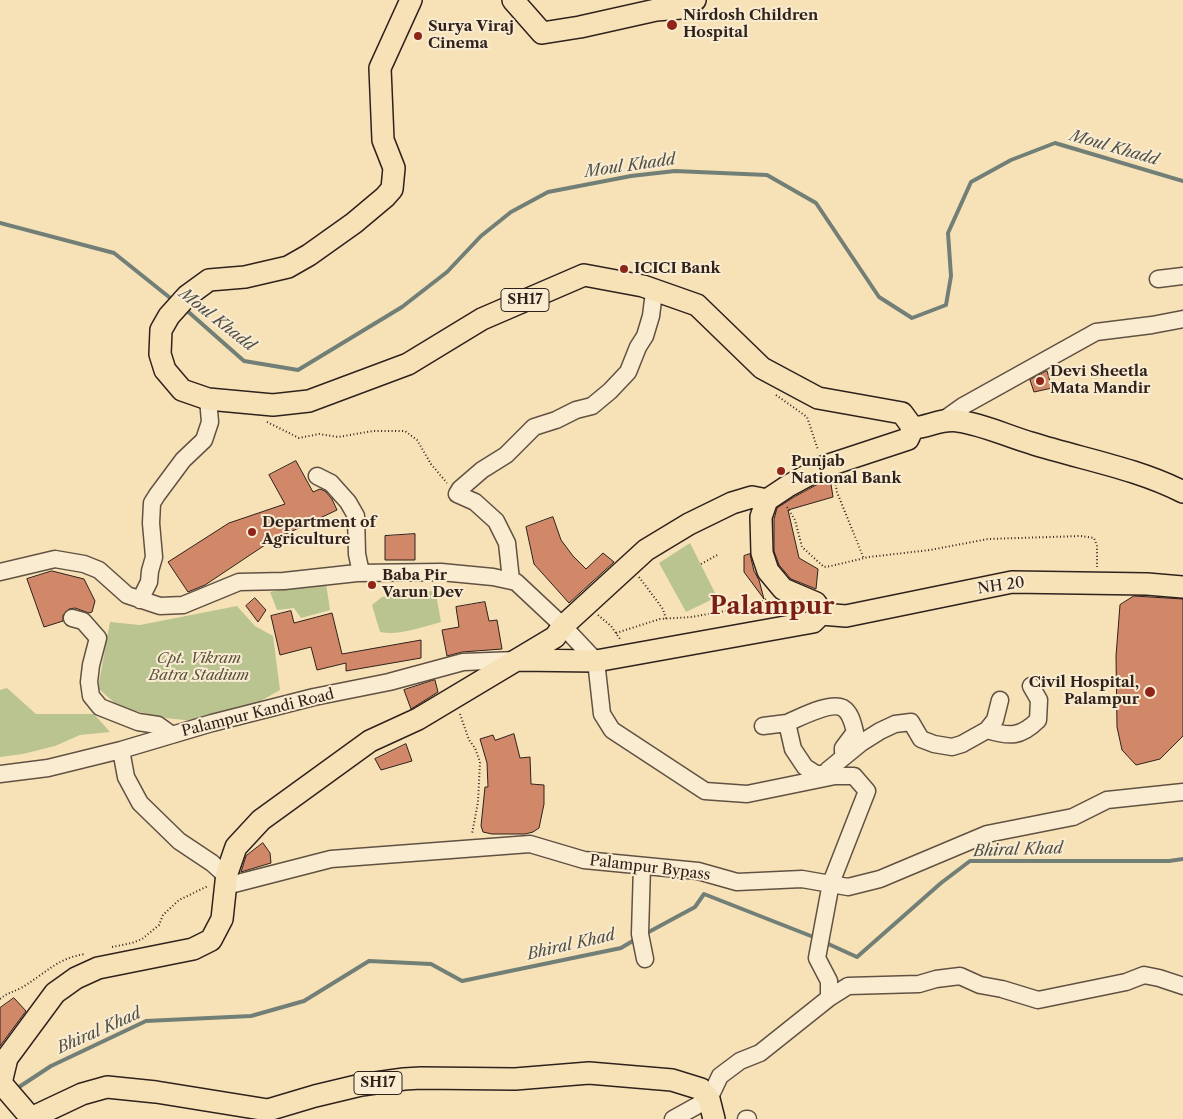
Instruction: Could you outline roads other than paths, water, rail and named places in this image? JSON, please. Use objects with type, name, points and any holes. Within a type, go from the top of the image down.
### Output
[{"type":"main road","name":"SH17","points":[[411,0],[380,68],[383,140],[394,168],[392,189],[354,223],[309,255],[288,267],[245,277],[209,280],[187,296],[169,316],[161,330],[160,354],[164,370],[182,390],[208,399],[273,405],[309,401],[408,364],[482,319],[584,275],[642,286],[697,305],[762,368],[818,398],[902,413],[913,428]]},
{"type":"main road","points":[[514,0],[542,33],[580,28],[656,10],[682,8],[695,0]]},
{"type":"main road","points":[[517,660],[596,661],[813,622],[821,614],[816,603],[784,589],[768,571],[762,553],[761,517],[788,486],[827,466],[908,439],[913,428],[921,428],[942,420],[957,420],[970,423],[1142,475],[1168,484],[1183,492]]},
{"type":"main road","name":"SH17","points":[[709,1098],[701,1089],[672,1080],[589,1073],[515,1078],[421,1078],[361,1085],[250,1113],[156,1092],[107,1087],[82,1094],[30,1118],[1,1083],[7,1058],[55,993],[76,978],[98,968],[193,949],[211,940],[222,919],[226,880],[236,847],[261,820],[370,741],[418,719],[556,637],[563,626],[646,550],[694,522],[732,503],[752,497],[776,501]]},
{"type":"main road","name":"NH 20","points":[[821,614],[846,616],[1012,582],[1146,584],[1183,587]]},
{"type":"main road","points":[[709,1098],[714,1119]]},
{"type":"street","points":[[1158,279],[1183,276]]},
{"type":"street","points":[[511,580],[507,543],[496,521],[475,502],[457,494],[460,489],[482,470],[506,455],[534,427],[556,420],[576,410],[592,406],[610,391],[628,372],[638,347],[645,336],[651,316],[653,300],[660,292]]},
{"type":"street","points":[[942,420],[1096,332],[1183,319]]},
{"type":"street","points":[[140,600],[149,582],[154,557],[152,504],[156,495],[183,460],[204,440],[210,422],[208,399]]},
{"type":"street","points":[[317,476],[331,483],[348,502],[356,516],[357,554],[361,573]]},
{"type":"street","points":[[0,572],[55,559],[84,564],[99,570],[127,595],[160,606],[183,605],[238,582],[284,581],[361,573],[441,572],[511,580],[516,582],[563,626],[596,661],[602,714],[612,730],[705,792],[748,794],[825,776]]},
{"type":"street","points":[[72,618],[83,621],[98,638],[89,682],[91,696],[100,707],[138,722],[158,725],[172,735]]},
{"type":"street","name":"Palampur Kandi Road","points":[[0,774],[48,768],[304,700],[389,682],[463,662],[517,660]]},
{"type":"street","points":[[988,730],[1007,734],[1023,733],[1038,720],[1040,712],[1039,700],[1031,686]]},
{"type":"street","points":[[825,776],[828,770],[861,742],[895,724],[911,722],[921,739],[934,744],[952,746],[962,744],[988,730],[995,720],[1000,700]]},
{"type":"street","points":[[763,726],[787,723],[834,706],[843,708],[851,718],[855,732],[843,748],[842,758]]},
{"type":"street","points":[[787,723],[793,749],[805,767],[816,774],[825,776],[854,776],[866,791],[831,883],[823,925],[818,958],[830,981],[829,998]]},
{"type":"street","points":[[121,750],[126,777],[140,803],[178,841],[212,862],[222,872],[226,880]]},
{"type":"street","name":"Palampur Bypass","points":[[226,880],[331,859],[530,844],[584,860],[698,871],[738,882],[802,879],[848,887],[880,878],[988,834],[1073,817],[1107,800],[1183,792]]},
{"type":"street","points":[[642,866],[640,934],[645,959]]},
{"type":"street","points":[[673,1119],[709,1098],[720,1076],[740,1061],[760,1053],[829,998],[848,986],[919,984],[936,979],[960,976],[980,985],[1038,1000],[1126,982],[1144,975],[1183,986]]},
{"type":"waterway","name":"Moul Khadd","points":[[184,308],[244,361],[298,370],[402,307],[447,272],[481,236],[511,212],[548,192],[631,176],[675,171],[767,175],[816,203],[879,297],[912,318],[946,305],[951,276],[948,233],[971,182],[1011,160],[1055,143],[1183,181]]},
{"type":"waterway","name":"Moul Khadd","points":[[0,223],[114,253],[174,301]]},
{"type":"waterway","name":"Bhiral Khad","points":[[824,942],[857,957],[941,883],[970,861],[1169,861],[1183,859]]},
{"type":"waterway","name":"Bhiral Khad","points":[[645,934],[695,907],[704,894],[816,938]]},
{"type":"waterway","name":"Bhiral Khad","points":[[16,1089],[51,1066],[146,1021],[251,1016],[304,1001],[369,961],[431,964],[462,981],[621,948],[636,939]]},
{"type":"place","name":"Nirdosh Children Hospital","points":[[672,25]]},
{"type":"place","name":"Surya Viraj Cinema","points":[[418,36]]},
{"type":"place","name":"ICICI Bank","points":[[624,269]]},
{"type":"place","name":"Devi Sheetla Mata Mandir","points":[[1040,381]]},
{"type":"place","name":"Punjab National Bank","points":[[781,471]]},
{"type":"place","name":"Department of Agriculture","points":[[252,532]]},
{"type":"place","name":"Baba Pir Varun Dev","points":[[372,585]]},
{"type":"place","name":"Civil Hospital, Palampur","points":[[1150,692]]},
{"type":"district","name":"Palampur","points":[[772,607]]},
{"type":"park label","name":"Cpt. Vikram Batra Stadium","points":[[199,668]]}]
